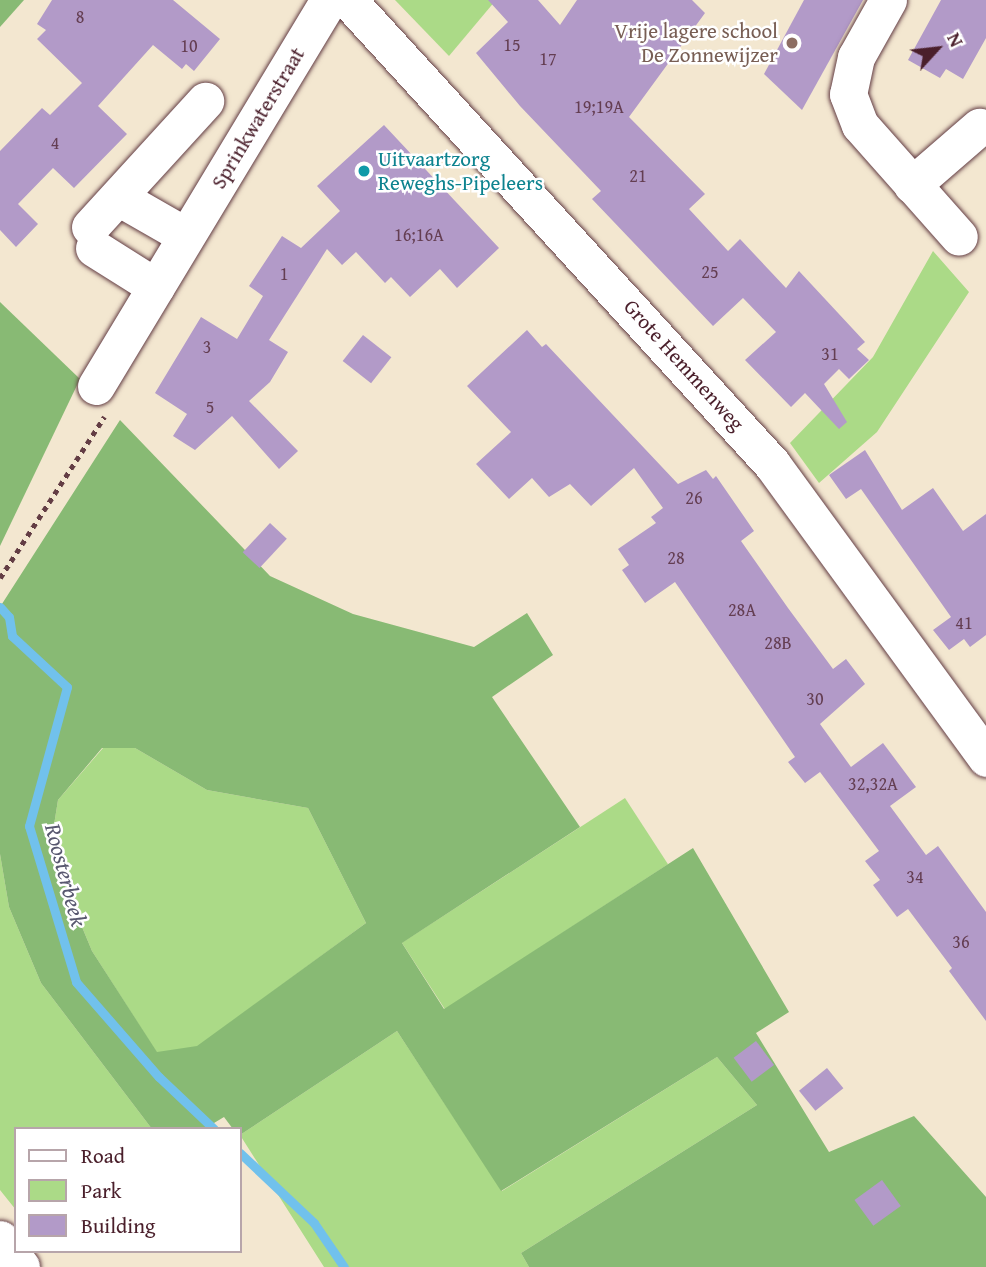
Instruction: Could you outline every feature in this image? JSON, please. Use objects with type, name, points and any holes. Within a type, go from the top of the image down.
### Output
[{"type":"street","name":"Sprinkwaterstraat","points":[[96,386],[329,0]]},
{"type":"street","name":"Grote Hemmenweg","points":[[348,0],[772,464],[986,758]]},
{"type":"street","points":[[888,0],[856,57],[848,94],[860,125],[960,237]]},
{"type":"street","points":[[156,286],[92,238],[117,197],[205,101]]},
{"type":"street","points":[[912,185],[979,127]]},
{"type":"street","points":[[117,197],[186,236]]},
{"type":"street","points":[[0,1239],[21,1267]]},
{"type":"path","points":[[0,578],[4,572]]},
{"type":"green space","points":[[0,0],[24,0],[0,27]]},
{"type":"green space","points":[[395,0],[496,0],[449,56]]},
{"type":"green space","points":[[933,251],[969,292],[877,432],[819,483],[790,443],[873,357]]},
{"type":"green space","points":[[0,302],[80,379],[0,546]]},
{"type":"green space","points":[[120,420],[270,576],[353,614],[474,647],[527,613],[553,655],[492,697],[580,827],[402,943],[444,1009],[693,848],[789,1012],[756,1033],[829,1152],[914,1116],[986,1197],[986,1267],[529,1267],[521,1253],[757,1105],[717,1057],[501,1191],[397,1031],[242,1134],[242,1127],[232,1127],[224,1117],[207,1127],[150,1127],[41,983],[9,907],[0,854],[0,607]],"holes":[[[102,748],[135,748],[207,790],[308,808],[366,923],[197,1046],[157,1052],[92,951],[50,850],[58,800]]]},
{"type":"green space","points":[[103,748],[135,748],[207,790],[308,808],[366,923],[197,1047],[157,1053],[92,951],[50,850],[58,800]]},
{"type":"green space","points":[[625,798],[668,864],[445,1009],[402,943]]},
{"type":"green space","points":[[0,854],[9,907],[41,983],[150,1127],[14,1127],[14,1208],[0,1190]]},
{"type":"green space","points":[[397,1031],[502,1191],[717,1057],[757,1105],[521,1253],[529,1267],[324,1267],[242,1138],[242,1134]]},
{"type":"building","points":[[52,0],[173,0],[220,39],[194,71],[186,64],[182,69],[153,45],[98,106],[127,134],[74,188],[53,168],[18,204],[38,224],[16,247],[0,230],[0,151],[42,108],[50,115],[82,83],[37,39],[46,30],[37,24]]},
{"type":"building","points":[[488,0],[538,0],[560,25],[577,0],[692,0],[705,13],[629,117],[705,194],[689,209],[728,251],[740,239],[786,288],[799,271],[865,342],[857,349],[869,360],[849,379],[839,369],[824,384],[847,422],[839,429],[805,393],[791,407],[745,360],[776,332],[743,298],[713,326],[592,199],[601,191],[520,106],[476,53],[508,22]]},
{"type":"building","points":[[804,0],[863,0],[802,110],[764,74]]},
{"type":"building","points":[[941,0],[986,0],[986,38],[963,79],[946,69],[940,78],[908,60]]},
{"type":"building","points":[[384,125],[499,248],[457,288],[440,269],[410,297],[391,277],[385,283],[356,252],[342,265],[327,249],[269,340],[288,352],[270,382],[249,401],[298,451],[279,469],[232,416],[195,450],[173,436],[187,414],[155,393],[201,317],[237,339],[263,296],[249,286],[282,236],[301,248],[340,211],[317,186]]},
{"type":"building","points":[[527,330],[542,347],[546,344],[678,484],[706,470],[713,479],[716,476],[754,531],[741,541],[788,608],[833,669],[846,659],[865,684],[820,724],[851,767],[883,743],[916,787],[890,806],[926,855],[938,846],[986,912],[986,1021],[949,971],[952,968],[908,909],[897,917],[873,885],[880,880],[865,861],[879,851],[820,772],[805,783],[788,762],[795,757],[675,582],[645,603],[622,570],[629,565],[618,549],[656,523],[651,517],[663,508],[634,468],[591,506],[570,484],[549,497],[532,478],[509,499],[476,464],[511,432],[467,386]]},
{"type":"building","points":[[363,335],[391,357],[371,383],[343,361]]},
{"type":"building","points":[[865,450],[902,510],[933,488],[963,531],[986,514],[986,635],[970,647],[964,639],[949,650],[933,630],[951,617],[861,489],[846,499],[829,475]]},
{"type":"building","points":[[270,523],[287,539],[260,568],[243,552]]},
{"type":"building","points":[[756,1041],[774,1065],[752,1082],[734,1058]]},
{"type":"building","points":[[827,1068],[843,1088],[815,1111],[799,1091]]},
{"type":"building","points":[[882,1180],[901,1206],[873,1226],[854,1200]]},
{"type":"waterway","name":"Roosterbeek","points":[[0,607],[9,617],[12,636],[67,687],[29,826],[76,982],[159,1077],[212,1127]]},
{"type":"waterway","name":"Roosterbeek","points":[[242,1155],[314,1223],[344,1267]]},
{"type":"place","name":"Vrije lagere school De Zonnewijzer","points":[[792,43]]},
{"type":"place","name":"Uitvaartzorg Reweghs-Pipeleers","points":[[364,171]]}]
